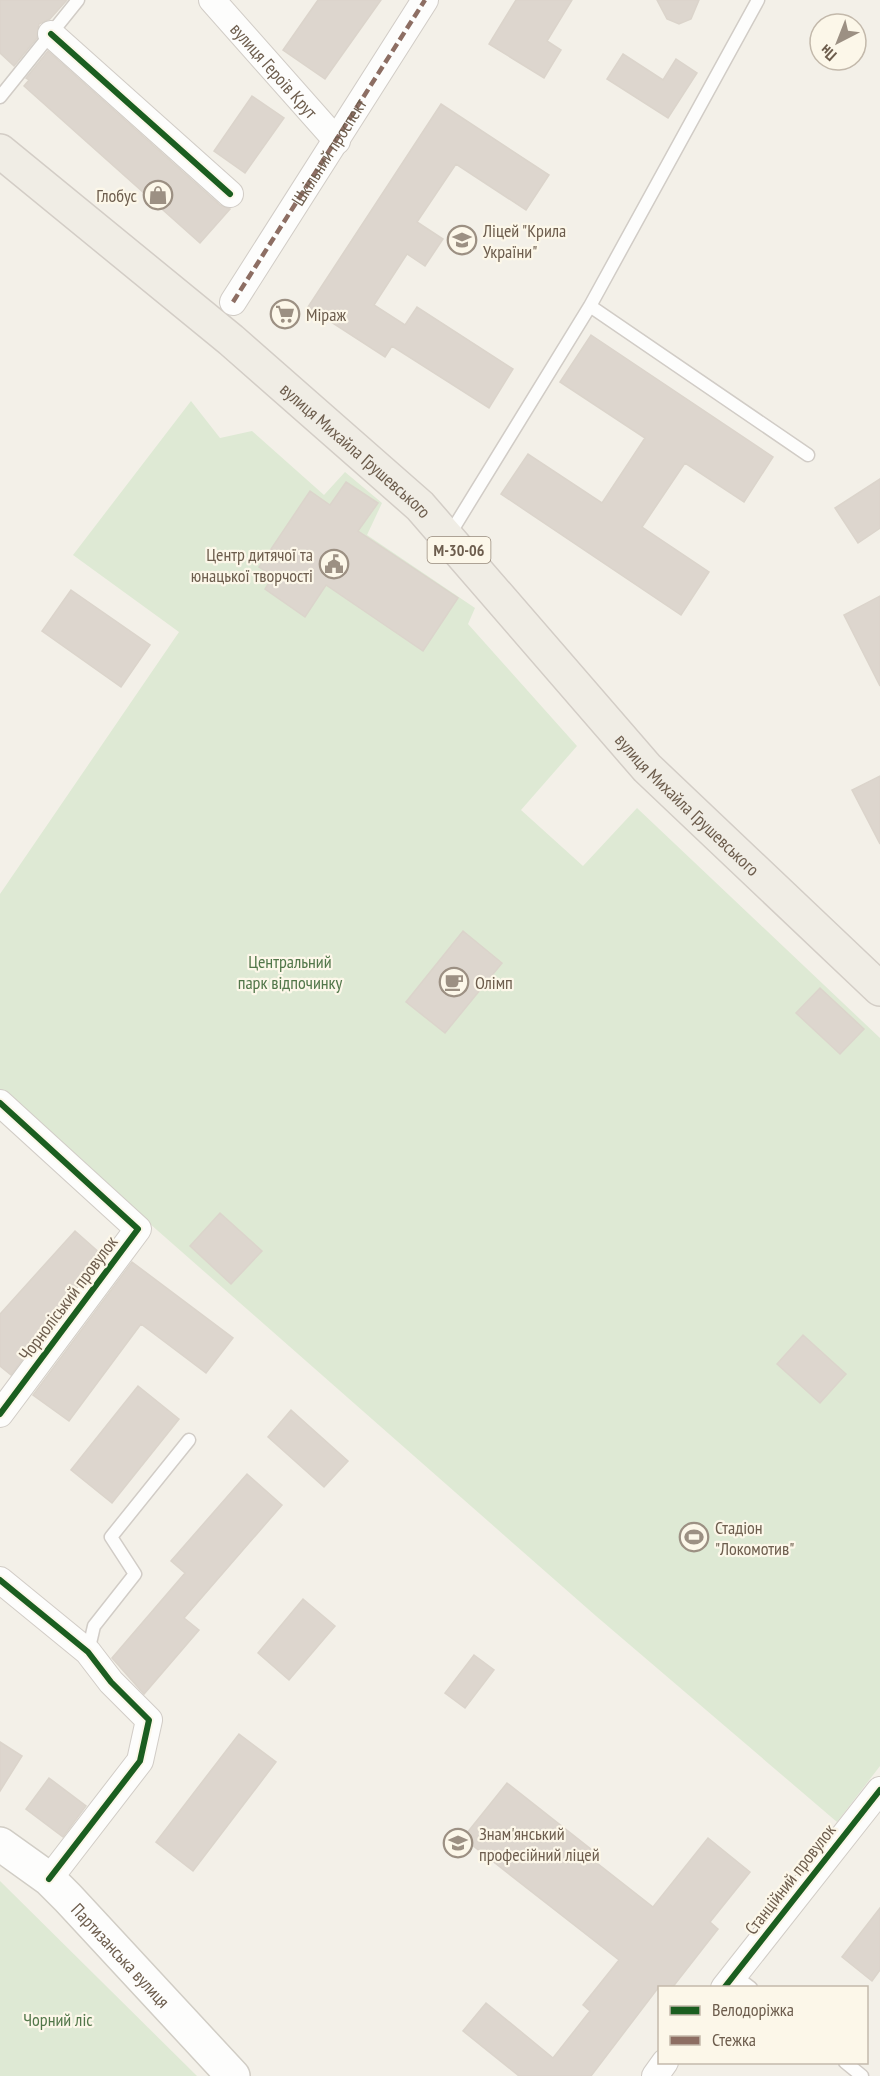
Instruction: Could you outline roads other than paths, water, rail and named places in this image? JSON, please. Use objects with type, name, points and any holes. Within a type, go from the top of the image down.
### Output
[{"type":"main road","name":"вулиця Михайла Грушевського","points":[[0,151],[231,340],[385,474],[448,537],[604,722],[647,768],[880,989]]},
{"type":"street","name":"вулиця Героїв Крут","points":[[212,0],[337,141]]},
{"type":"street","name":"Шкільний проспект","points":[[233,302],[425,0]]},
{"type":"street","points":[[51,34],[230,194]]},
{"type":"street","name":"Чорноліський провулок","points":[[0,1103],[138,1229],[0,1414]]},
{"type":"street","points":[[0,1580],[88,1652],[111,1682],[149,1720],[140,1761],[49,1879]]},
{"type":"street","name":"Станційний провулок","points":[[736,1983],[880,1790]]},
{"type":"street","name":"Партизанська вулиця","points":[[0,1844],[49,1879],[233,2076]]},
{"type":"lane","points":[[0,97],[78,0]]},
{"type":"lane","points":[[448,537],[590,306],[758,0]]},
{"type":"lane","points":[[590,306],[808,455]]},
{"type":"lane","points":[[88,1652],[94,1626],[135,1574],[111,1537],[189,1440]]},
{"type":"lane","points":[[847,2064],[862,2076]]},
{"type":"place","name":"Глобус","points":[[158,195]]},
{"type":"place","name":"Ліцей \"Крила України\"","points":[[462,240]]},
{"type":"place","name":"Міраж","points":[[285,314]]},
{"type":"place","name":"Центр дитячої та юнацької творчості","points":[[334,564]]},
{"type":"place","name":"Олімп","points":[[454,982]]},
{"type":"place","name":"Стадіон \"Локомотив\"","points":[[694,1537]]},
{"type":"place","name":"Знам'янський професійний ліцей","points":[[458,1843]]},
{"type":"park label","name":"Центральний парк відпочинку","points":[[290,971]]},
{"type":"park label","name":"Чорний ліс","points":[[58,2019]]}]
